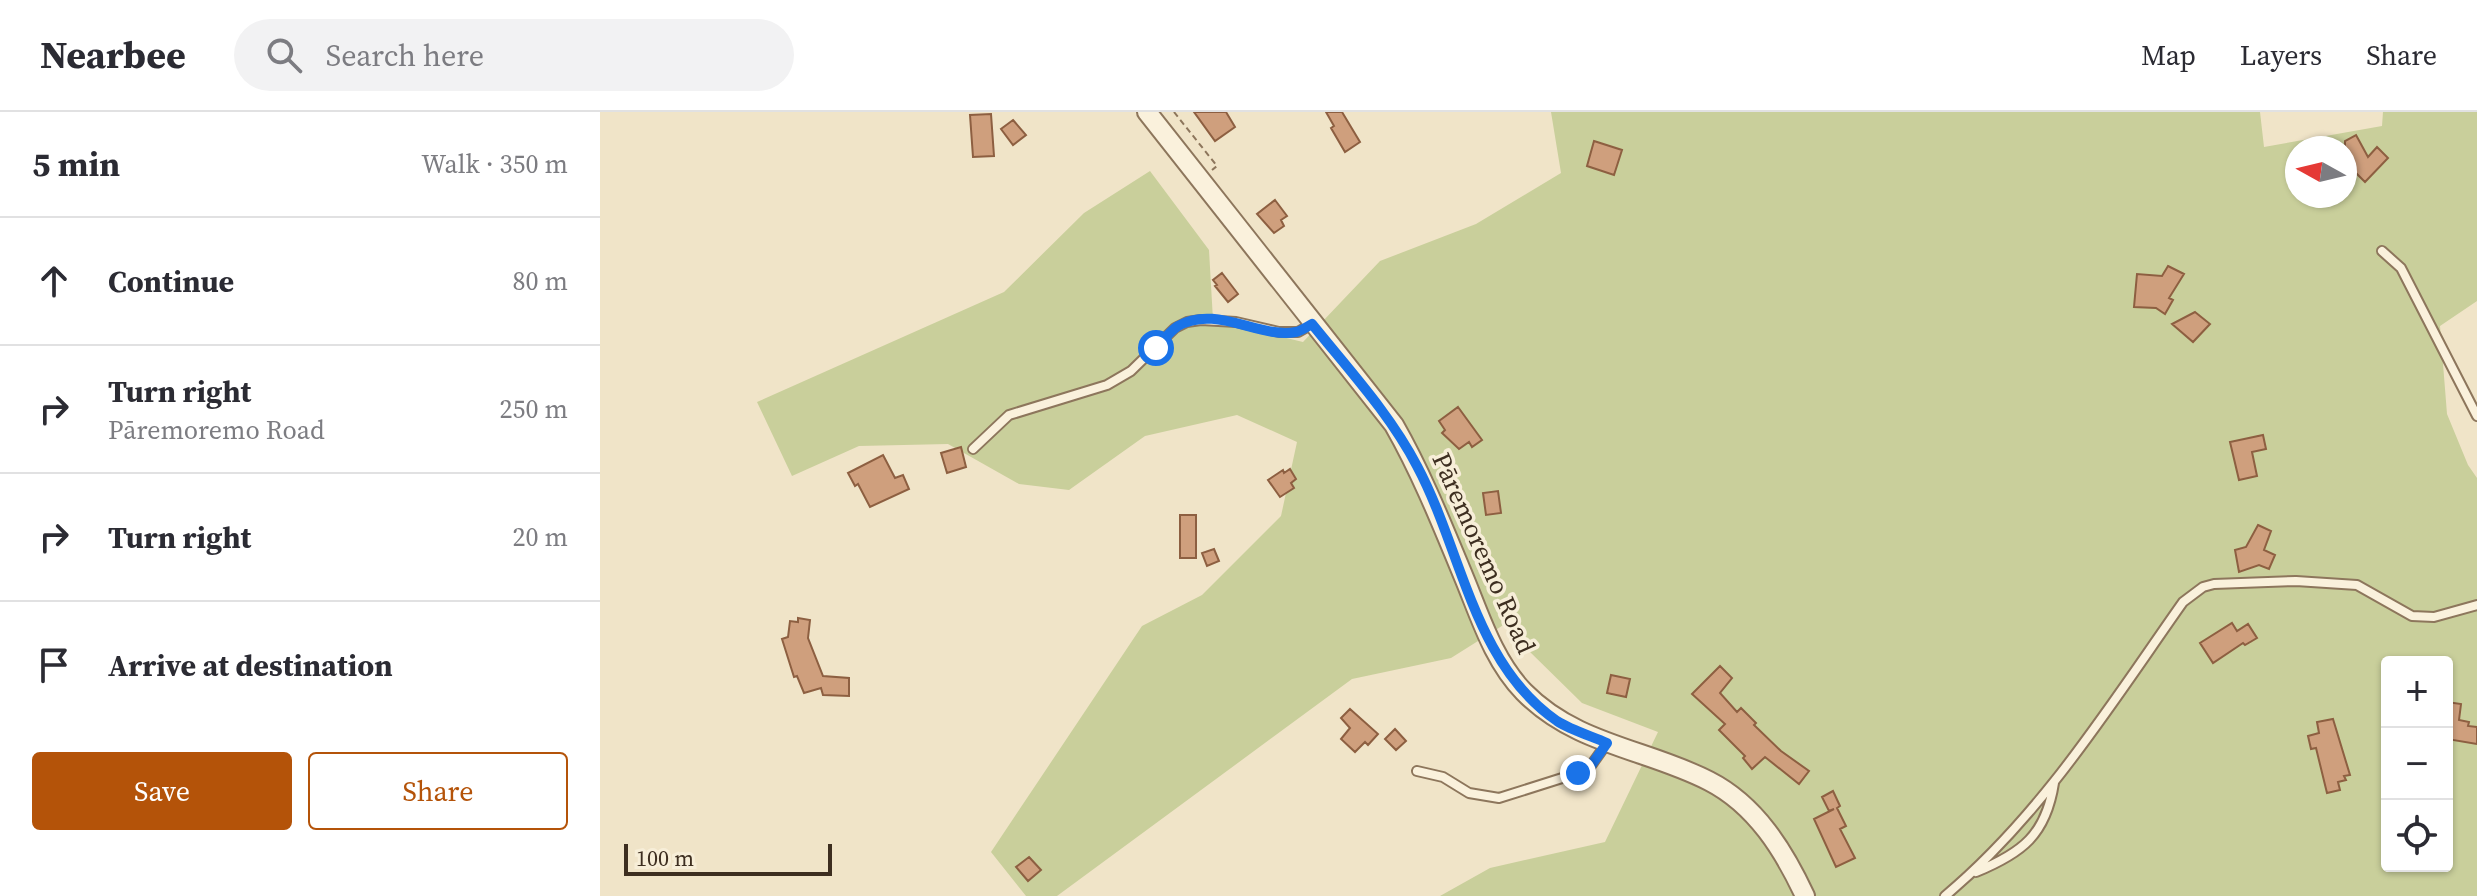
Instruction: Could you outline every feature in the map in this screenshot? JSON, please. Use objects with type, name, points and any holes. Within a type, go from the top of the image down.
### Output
[{"type":"street","name":"Pāremoremo Road","points":[[1147,112],[1394,425],[1419,469],[1498,658],[1523,691],[1558,722],[1711,781],[1750,811],[1773,837],[1805,896]]},
{"type":"lane","points":[[2382,251],[2401,268],[2477,416]]},
{"type":"lane","points":[[973,449],[1009,415],[1107,385],[1131,371],[1175,328],[1187,322],[1236,322],[1279,332],[1298,332],[1312,324]]},
{"type":"lane","points":[[1945,896],[1972,874],[2054,783],[2183,602],[2203,587],[2242,581],[2357,585],[2412,616],[2434,617],[2477,605]]},
{"type":"lane","points":[[1417,771],[1443,777],[1469,793],[1499,798],[1590,767],[1607,743]]},
{"type":"lane","points":[[1972,874],[2009,858],[2041,829],[2051,803],[2054,783]]},
{"type":"path","points":[[1174,112],[1217,166],[1201,181]]},
{"type":"green space","points":[[1551,112],[2260,112],[2264,147],[2285,143],[2285,208],[2357,208],[2357,136],[2326,136],[2382,126],[2383,112],[2477,112],[2477,301],[2440,326],[2447,414],[2468,465],[2477,478],[2477,896],[1440,896],[1490,868],[1605,842],[1658,732],[1582,703],[1528,650],[1513,619],[1451,658],[1352,679],[1057,896],[1026,896],[991,852],[1142,626],[1202,595],[1281,516],[1297,442],[1237,415],[1145,436],[1069,490],[1019,484],[948,444],[859,446],[792,476],[757,402],[1004,292],[1084,213],[1150,171],[1209,250],[1213,320],[1303,342],[1380,261],[1476,224],[1561,173]]},
{"type":"building","points":[[1194,112],[1226,112],[1235,127],[1215,141]]},
{"type":"building","points":[[1326,112],[1342,112],[1360,142],[1345,152]]},
{"type":"building","points":[[991,114],[994,156],[973,157],[970,115]]},
{"type":"building","points":[[1013,120],[1026,135],[1013,145],[1001,129]]},
{"type":"building","points":[[2357,137],[2368,157],[2377,147],[2388,158],[2365,182],[2357,174]]},
{"type":"building","points":[[1594,141],[1622,150],[1614,175],[1587,166]]},
{"type":"building","points":[[1275,200],[1287,216],[1281,220],[1284,226],[1274,233],[1257,214]]},
{"type":"building","points":[[2168,266],[2184,274],[2169,298],[2173,300],[2165,314],[2156,308],[2134,307],[2137,274],[2162,276]]},
{"type":"building","points":[[1222,273],[1238,294],[1228,302],[1213,280]]},
{"type":"building","points":[[2195,312],[2210,324],[2193,342],[2172,324]]},
{"type":"building","points":[[1458,407],[1482,440],[1472,447],[1469,442],[1459,449],[1442,433],[1445,430],[1439,421]]},
{"type":"building","points":[[2263,435],[2266,449],[2252,452],[2257,476],[2239,480],[2230,442]]},
{"type":"building","points":[[961,447],[966,467],[947,473],[941,453]]},
{"type":"building","points":[[883,455],[895,478],[903,475],[909,489],[870,507],[858,484],[855,486],[848,473]]},
{"type":"building","points":[[1290,469],[1296,479],[1291,483],[1294,488],[1280,497],[1268,480]]},
{"type":"building","points":[[1498,491],[1501,513],[1486,515],[1483,493]]},
{"type":"building","points":[[1180,515],[1196,515],[1196,558],[1180,558]]},
{"type":"building","points":[[2258,525],[2271,531],[2264,550],[2275,555],[2269,569],[2259,565],[2239,572],[2235,550],[2246,547]]},
{"type":"building","points":[[1214,549],[1219,561],[1207,566],[1202,553]]},
{"type":"building","points":[[798,618],[810,620],[808,638],[823,676],[849,678],[849,696],[823,695],[821,688],[804,693],[797,676],[794,677],[782,639],[788,637],[790,621],[798,622]]},
{"type":"building","points":[[2232,623],[2237,631],[2248,624],[2257,638],[2245,645],[2243,643],[2213,663],[2200,643]]},
{"type":"building","points":[[1720,666],[1732,678],[1720,693],[1737,712],[1741,708],[1781,751],[1809,771],[1799,784],[1765,757],[1752,769],[1743,758],[1745,756],[1719,730],[1725,724],[1692,694]]},
{"type":"building","points":[[1611,675],[1630,679],[1626,697],[1607,693]]},
{"type":"building","points":[[2453,703],[2461,704],[2459,720],[2477,727],[2477,744],[2453,740]]},
{"type":"building","points":[[1350,709],[1378,734],[1368,745],[1365,742],[1355,752],[1341,739],[1350,728],[1341,718]]},
{"type":"building","points":[[2333,719],[2350,775],[2338,782],[2340,790],[2327,793],[2316,748],[2311,749],[2308,736],[2319,733],[2317,722]]},
{"type":"building","points":[[1395,729],[1406,741],[1396,750],[1385,739]]},
{"type":"building","points":[[1833,791],[1846,826],[1840,829],[1855,858],[1836,867],[1814,819],[1834,809],[1829,811],[1822,797]]},
{"type":"building","points":[[1029,857],[1041,870],[1028,881],[1016,867]]},
{"type":"route","points":[[1156,348],[1175,328],[1187,322],[1236,322],[1279,332],[1298,332],[1312,324],[1394,425],[1419,469],[1498,658],[1523,691],[1558,722],[1607,743],[1590,767],[1578,773]]}]
